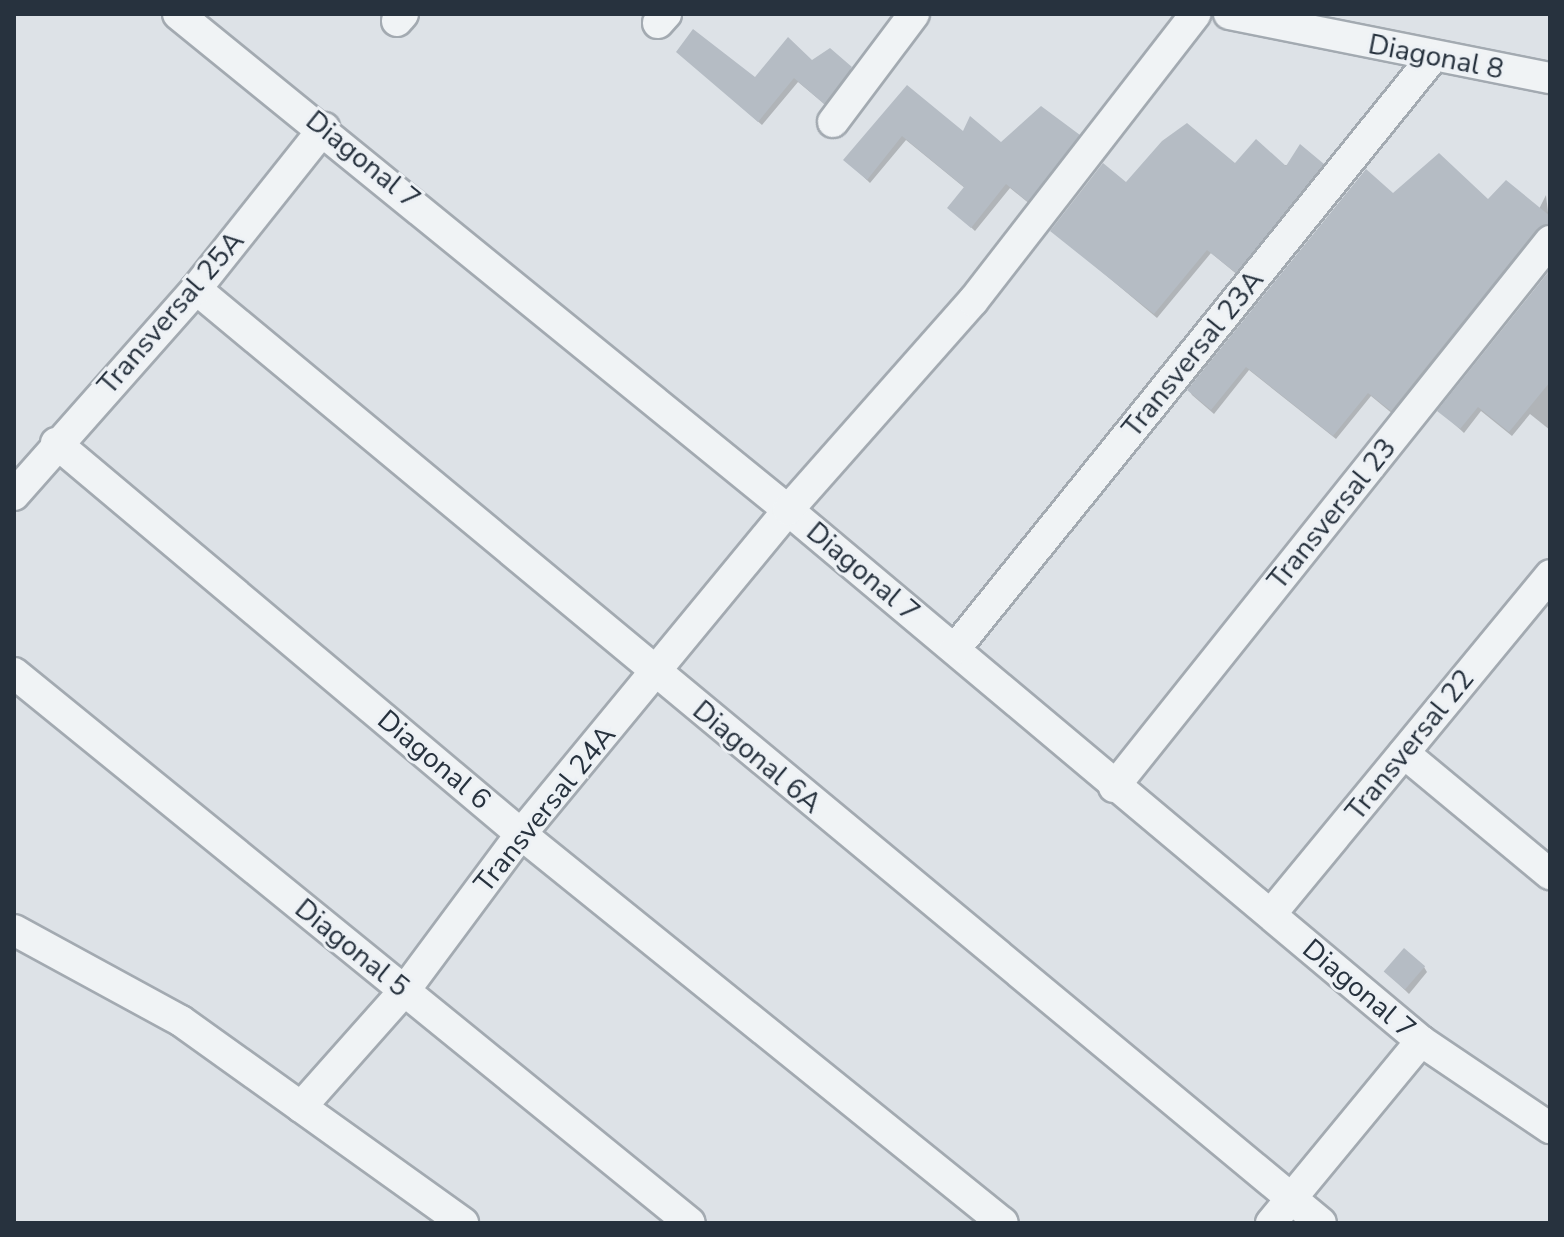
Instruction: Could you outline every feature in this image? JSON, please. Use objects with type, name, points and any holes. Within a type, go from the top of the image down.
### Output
[{"type":"street","name":"Diagonal 7","points":[[178,14],[324,128],[788,510],[1114,787],[1421,1041],[1550,1128]]},
{"type":"street","points":[[833,122],[914,14]]},
{"type":"street","name":"Transversal 24A","points":[[301,1107],[405,990],[521,834],[788,510],[973,301],[1196,14]]},
{"type":"street","name":"Diagonal 8","points":[[1229,14],[1432,58],[1550,78]]},
{"type":"street","name":"Transversal 23A","points":[[955,649],[1432,58]]},
{"type":"street","name":"Transversal 25A","points":[[14,495],[56,443],[196,289],[324,128]]},
{"type":"street","name":"Transversal 23","points":[[1114,787],[1550,241]]},
{"type":"street","name":"Diagonal 6A","points":[[196,289],[1321,1223]]},
{"type":"street","name":"Diagonal 6","points":[[56,443],[521,834],[1003,1223]]},
{"type":"street","name":"Transversal 22","points":[[1271,914],[1404,753],[1540,605],[1550,575]]},
{"type":"street","name":"Diagonal 5","points":[[14,673],[690,1223]]},
{"type":"street","points":[[1404,753],[1550,874]]},
{"type":"street","points":[[14,930],[181,1021],[463,1223]]},
{"type":"street","points":[[1271,1223],[1421,1041]]},
{"type":"building","points":[[693,29],[755,77],[788,37],[812,60],[830,48],[852,67],[824,104],[794,78],[758,122],[676,52]]},
{"type":"building","points":[[907,85],[963,131],[970,116],[1001,142],[1041,106],[1080,135],[1028,202],[1006,184],[971,228],[947,208],[964,187],[902,136],[867,180],[843,160]]},
{"type":"building","points":[[1187,123],[1235,163],[1256,139],[1286,166],[1300,144],[1324,164],[1236,273],[1207,250],[1154,314],[1050,231],[1103,163],[1126,182],[1162,141]]},
{"type":"building","points":[[1439,153],[1488,199],[1506,180],[1550,216],[1550,223],[1536,230],[1391,411],[1368,393],[1333,436],[1246,367],[1211,410],[1187,390],[1366,169],[1393,193]]},
{"type":"building","points":[[1550,270],[1550,382],[1509,432],[1478,407],[1460,429],[1437,411]]},
{"type":"building","points":[[1404,948],[1425,966],[1405,990],[1384,971]]}]
